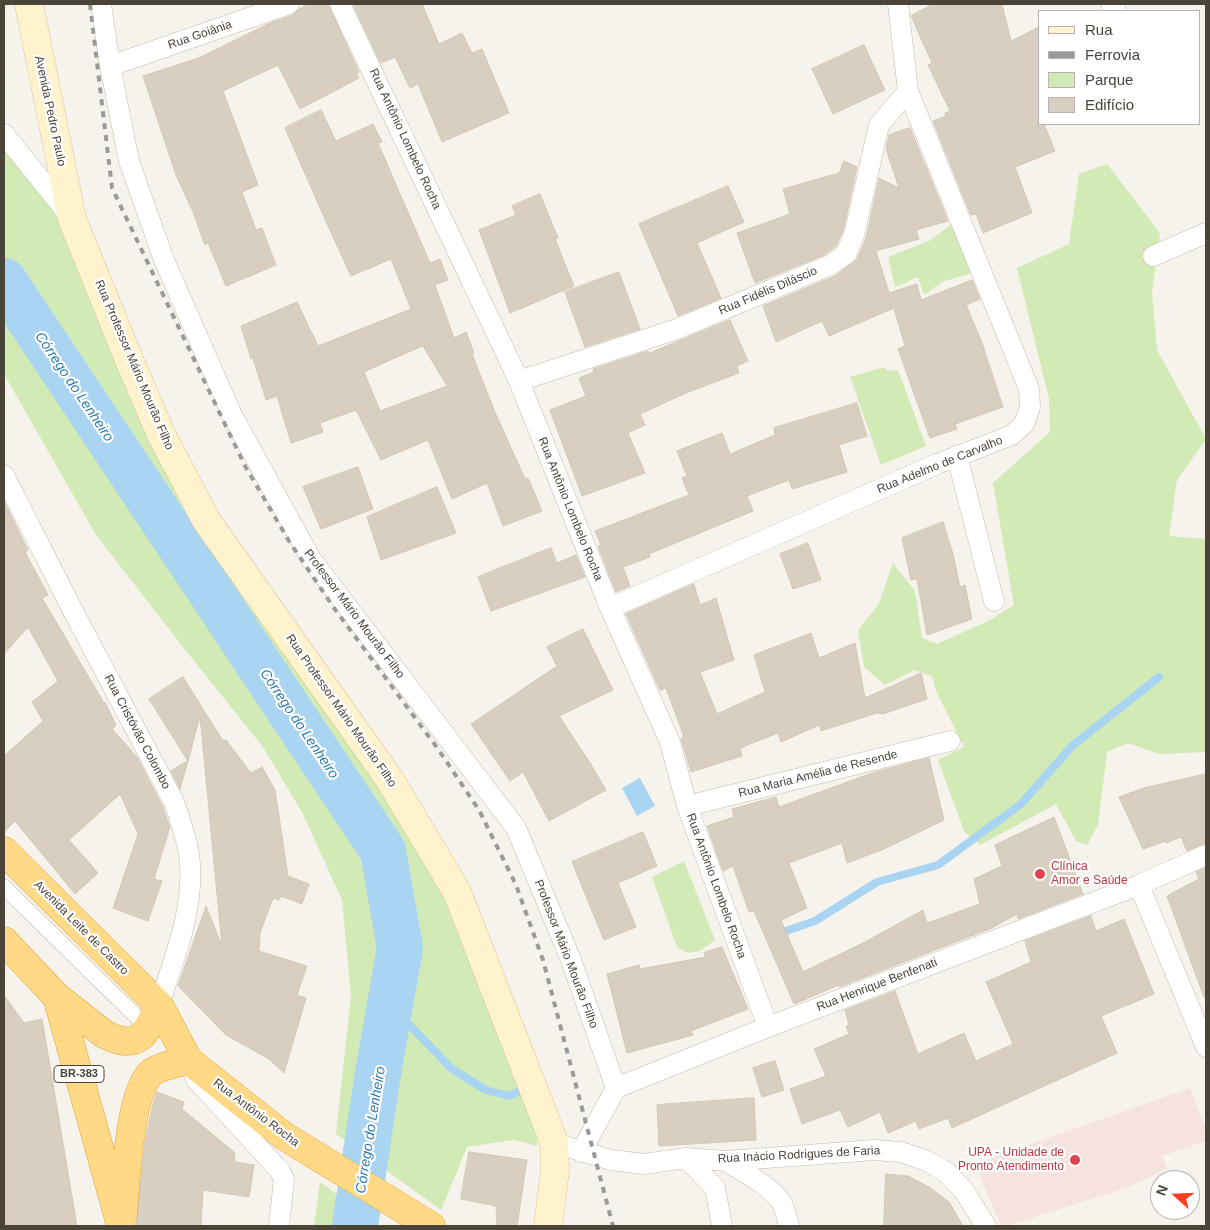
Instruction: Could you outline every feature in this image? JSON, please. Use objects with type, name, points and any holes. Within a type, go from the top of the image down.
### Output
[{"type":"highway","name":"Avenida Leite de Castro","points":[[4,850],[153,1016]]},
{"type":"highway","name":"BR-383","points":[[4,941],[57,998],[121,1226]]},
{"type":"highway","points":[[57,998],[112,1038],[130,1042],[139,1039],[153,1016]]},
{"type":"highway","name":"Rua Antônio Rocha","points":[[153,1016],[188,1060],[284,1136],[431,1226]]},
{"type":"highway","points":[[121,1226],[133,1114],[140,1089],[152,1072],[188,1060]]},
{"type":"main road","name":"Avenida Pedro Paulo","points":[[29,4],[72,219]]},
{"type":"main road","name":"Rua Professor Mário Mourão Filho","points":[[72,219],[161,434],[206,520],[390,780],[457,892],[554,1142],[555,1170],[548,1225]]},
{"type":"street","name":"Professor Mário Mourão Filho","points":[[101,4],[110,66],[128,161],[164,260],[232,415],[311,559],[516,828],[571,960],[616,1088]]},
{"type":"street","name":"Rua Goiânia","points":[[110,66],[290,4]]},
{"type":"street","name":"Rua Antônio Lombelo Rocha","points":[[340,4],[520,381],[610,608],[670,742],[687,806],[768,1027]]},
{"type":"street","name":"Rua Adelmo de Carvalho","points":[[610,608],[957,456],[1012,435],[1024,424],[1030,408],[1029,389],[908,91],[898,4]]},
{"type":"street","name":"Rua Fidélis Diláscio","points":[[520,381],[677,329],[830,265],[846,254],[854,235],[879,126],[908,91]]},
{"type":"street","points":[[4,134],[72,219]]},
{"type":"street","points":[[1153,256],[1206,233]]},
{"type":"street","points":[[957,456],[994,601]]},
{"type":"street","name":"Rua Cristóvão Colombo","points":[[4,475],[174,802],[185,833],[191,871],[188,911],[153,1016]]},
{"type":"street","name":"Rua Maria Amélia de Resende","points":[[687,806],[950,741]]},
{"type":"street","name":"Rua Henrique Benfenati","points":[[616,1088],[768,1027],[1139,885],[1206,855]]},
{"type":"street","points":[[1139,885],[1206,1046]]},
{"type":"street","points":[[4,887],[153,1016]]},
{"type":"street","points":[[188,1060],[194,1077],[280,1171],[284,1179],[279,1226]]},
{"type":"street","points":[[581,1152],[616,1088]]},
{"type":"street","name":"Rua Inácio Rodrigues de Faria","points":[[554,1142],[611,1160],[644,1164],[686,1158],[726,1161],[874,1150],[901,1152],[927,1161],[946,1172],[964,1191],[986,1226]]},
{"type":"street","points":[[686,1158],[714,1188],[722,1226]]},
{"type":"street","points":[[726,1161],[766,1187],[781,1202],[789,1226]]},
{"type":"shaded area","name":"UPA - Unidade de Pronto Atendimento","points":[[1190,1088],[1206,1129],[1206,1141],[1162,1156],[1167,1169],[1150,1170],[1150,1177],[1126,1188],[1007,1226],[1001,1226],[975,1164]]},
{"type":"green space","points":[[4,150],[65,223],[244,582],[449,892],[537,1125],[537,1146],[514,1140],[467,1147],[441,1210],[336,1134],[351,995],[342,900],[303,814],[263,747],[96,535],[4,374]]},
{"type":"green space","points":[[1107,164],[1160,233],[1152,293],[1157,350],[1206,439],[1177,480],[1169,536],[1206,539],[1206,752],[1159,754],[1128,743],[1107,752],[1098,825],[1087,845],[1076,841],[1056,804],[980,845],[964,831],[938,760],[964,747],[936,691],[932,676],[914,670],[885,685],[864,667],[858,630],[879,604],[893,563],[915,591],[922,638],[937,644],[990,620],[1014,605],[993,483],[1050,432],[1049,399],[1017,268],[1069,244],[1079,174]]},
{"type":"green space","points":[[954,223],[972,273],[942,282],[924,295],[918,277],[895,287],[888,257],[929,241]]},
{"type":"green space","points":[[884,367],[888,371],[898,370],[926,446],[881,465],[850,377]]},
{"type":"green space","points":[[684,861],[715,940],[700,951],[687,953],[677,947],[652,877]]},
{"type":"green space","points":[[320,1182],[380,1226],[314,1226]]},
{"type":"water","points":[[640,778],[655,806],[637,816],[622,788]]},
{"type":"building","points":[[311,4],[328,4],[359,72],[356,73],[359,78],[300,109],[278,65],[223,91],[258,185],[242,192],[256,230],[262,228],[276,265],[226,286],[208,243],[205,245],[193,212],[176,175],[143,76],[199,58],[270,23],[293,15],[299,9]]},
{"type":"building","points":[[353,4],[422,4],[439,44],[462,33],[472,53],[482,49],[509,113],[442,142],[418,84],[410,88],[395,57],[381,63]]},
{"type":"building","points":[[934,4],[1002,4],[1011,41],[1038,28],[1038,125],[1044,125],[1055,151],[1015,167],[1032,213],[983,233],[976,214],[971,215],[933,121],[946,116],[945,113],[950,111],[928,65],[932,63],[911,16]]},
{"type":"building","points":[[864,45],[885,90],[833,114],[812,69]]},
{"type":"building","points":[[321,110],[336,141],[373,124],[382,142],[378,143],[430,263],[440,259],[448,280],[435,285],[454,338],[466,332],[474,353],[472,354],[495,412],[525,479],[528,478],[542,511],[503,526],[487,483],[452,499],[428,440],[381,460],[356,410],[320,423],[323,432],[291,443],[277,396],[266,400],[241,326],[297,302],[318,346],[411,309],[391,259],[351,276],[285,128]],"holes":[[[423,346],[447,386],[380,411],[364,372]]]},
{"type":"building","points":[[910,128],[948,221],[916,230],[919,239],[876,251],[889,293],[917,284],[921,300],[972,280],[980,299],[966,305],[981,340],[1003,407],[955,424],[957,429],[930,438],[898,349],[905,346],[894,308],[829,336],[822,321],[776,342],[763,306],[835,276],[857,259],[866,238],[879,178],[899,188],[886,149],[889,135]]},
{"type":"building","points":[[844,161],[857,167],[843,231],[836,246],[824,255],[755,283],[737,233],[790,214],[783,189],[839,173]]},
{"type":"building","points":[[728,186],[744,222],[697,243],[721,298],[678,316],[639,224]]},
{"type":"building","points":[[540,194],[558,238],[555,239],[574,286],[510,313],[479,230],[516,215],[512,206]]},
{"type":"building","points":[[619,272],[640,329],[585,347],[565,292]]},
{"type":"building","points":[[730,320],[748,361],[737,366],[739,373],[686,393],[640,414],[645,425],[628,433],[645,473],[582,496],[550,410],[586,396],[579,378],[594,372],[593,369],[648,351],[649,353]]},
{"type":"building","points":[[857,403],[867,436],[839,445],[847,472],[792,489],[789,480],[747,496],[753,511],[649,554],[650,557],[623,567],[630,586],[616,592],[598,546],[601,545],[595,531],[689,495],[682,478],[687,476],[677,451],[722,433],[730,454],[775,435],[774,428]]},
{"type":"building","points":[[358,467],[373,509],[321,529],[303,487]]},
{"type":"building","points":[[437,487],[456,533],[381,560],[367,517]]},
{"type":"building","points":[[4,501],[28,550],[25,552],[48,595],[42,598],[105,702],[116,725],[112,729],[137,757],[163,807],[170,827],[154,879],[162,881],[148,921],[113,908],[138,834],[120,794],[69,840],[98,873],[75,894],[15,821],[4,832],[4,756],[43,721],[32,702],[58,681],[28,627],[4,654]]},
{"type":"building","points":[[943,522],[953,554],[960,587],[965,585],[972,619],[927,635],[917,579],[911,580],[902,538]]},
{"type":"building","points":[[808,543],[821,580],[793,589],[780,554]]},
{"type":"building","points":[[551,548],[557,563],[576,555],[585,577],[491,611],[478,577]]},
{"type":"building","points":[[694,584],[700,605],[716,598],[734,660],[700,672],[717,714],[765,692],[754,655],[811,633],[819,658],[855,643],[865,698],[921,673],[927,699],[883,714],[877,713],[821,731],[819,725],[781,742],[778,733],[740,748],[742,756],[691,772],[681,738],[684,737],[666,688],[660,690],[626,614]]},
{"type":"building","points":[[583,629],[613,690],[559,716],[606,790],[549,821],[523,772],[510,781],[471,724],[557,666],[547,647]]},
{"type":"building","points":[[183,677],[223,741],[226,740],[251,773],[262,767],[275,790],[288,876],[309,884],[302,904],[281,896],[279,900],[273,898],[260,933],[259,951],[307,966],[297,995],[306,998],[284,1073],[269,1059],[226,1035],[178,986],[206,906],[222,946],[200,716],[188,761],[149,699]]},
{"type":"building","points":[[929,758],[944,820],[884,849],[847,863],[842,843],[789,863],[807,908],[781,920],[803,972],[865,942],[923,910],[927,923],[980,904],[974,879],[1002,866],[995,845],[1054,817],[1083,894],[1018,919],[1017,914],[992,928],[839,987],[839,985],[794,1004],[754,911],[749,912],[733,866],[723,871],[707,826],[734,817],[732,809],[776,797],[779,807],[875,772]]},
{"type":"building","points":[[188,761],[180,789],[171,771]]},
{"type":"building","points":[[1206,774],[1206,843],[1187,851],[1181,837],[1143,849],[1119,797],[1144,788]]},
{"type":"building","points":[[643,832],[657,866],[618,883],[636,927],[604,940],[572,862]]},
{"type":"building","points":[[1206,868],[1206,996],[1204,997],[1167,896],[1199,879],[1196,872]]},
{"type":"building","points":[[1091,916],[1096,931],[1124,919],[1154,994],[1101,1016],[1117,1053],[952,1128],[948,1118],[919,1129],[916,1121],[888,1133],[880,1112],[848,1127],[840,1110],[802,1124],[790,1089],[826,1076],[814,1049],[849,1034],[846,1026],[849,1025],[845,1010],[895,991],[918,1054],[964,1033],[976,1061],[1013,1044],[986,982],[1031,962],[1025,941]]},
{"type":"building","points":[[722,947],[748,1009],[691,1031],[693,1035],[627,1053],[607,974],[639,965],[640,969],[706,957],[704,953]]},
{"type":"building","points":[[4,995],[24,1023],[42,1019],[77,1226],[4,1226]]},
{"type":"building","points":[[775,1061],[784,1090],[762,1097],[753,1068]]},
{"type":"building","points":[[157,1092],[184,1102],[182,1109],[234,1152],[235,1162],[254,1165],[249,1197],[203,1190],[201,1226],[136,1226],[145,1141]]},
{"type":"building","points":[[754,1098],[756,1140],[659,1146],[657,1105]]},
{"type":"building","points":[[469,1152],[527,1160],[517,1226],[497,1226],[496,1206],[461,1199]]},
{"type":"building","points":[[886,1174],[908,1176],[929,1187],[949,1202],[963,1226],[884,1226]]},
{"type":"waterway","name":"Córrego do Lenheiro","points":[[4,281],[383,851],[400,948],[378,1073],[355,1226]]},
{"type":"waterway","points":[[777,934],[815,921],[877,882],[938,865],[1021,804],[1072,746],[1159,677]]},
{"type":"waterway","points":[[390,1005],[452,1069],[486,1090],[509,1096],[524,1089]]},
{"type":"railway","points":[[90,4],[112,188],[245,466],[289,541],[334,608],[438,749],[479,810],[516,885],[543,960],[613,1226]]},
{"type":"place","name":"Clínica Amor e Saúde","points":[[1040,874]]},
{"type":"place","name":"UPA - Unidade de Pronto Atendimento","points":[[1075,1160]]}]
